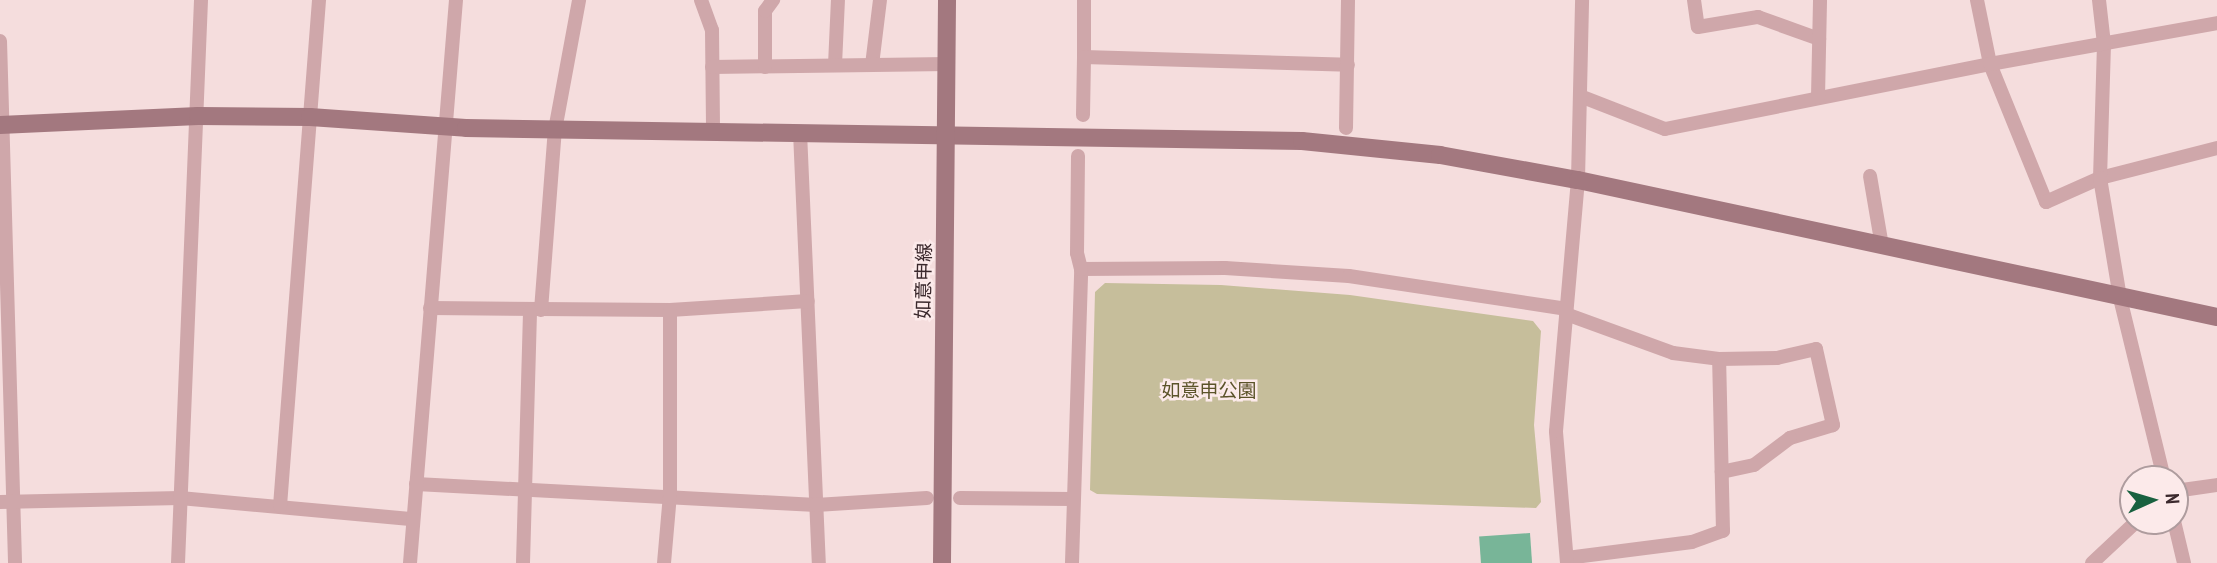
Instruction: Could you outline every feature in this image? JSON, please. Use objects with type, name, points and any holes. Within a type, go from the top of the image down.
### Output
[{"type":"street","points":[[178,563],[201,0]]},
{"type":"street","points":[[280,506],[319,0]]},
{"type":"street","points":[[410,563],[456,0]]},
{"type":"street","points":[[523,563],[536,310],[555,130],[579,0]]},
{"type":"street","points":[[701,0],[712,30],[713,132]]},
{"type":"street","points":[[765,66],[765,11],[773,0]]},
{"type":"street","points":[[835,65],[838,0]]},
{"type":"street","points":[[872,65],[880,0]]},
{"type":"street","name":"如意申線","points":[[942,563],[947,0]]},
{"type":"street","points":[[1083,115],[1084,0]]},
{"type":"street","points":[[1346,128],[1348,0]]},
{"type":"street","points":[[1582,0],[1578,180],[1556,431],[1567,560],[1692,542],[1723,531],[1719,359]]},
{"type":"street","points":[[1694,0],[1698,27],[1758,17],[1819,40]]},
{"type":"street","points":[[1818,97],[1820,0]]},
{"type":"street","points":[[1977,0],[1990,64],[2046,202],[2099,178],[2217,148]]},
{"type":"street","points":[[2099,0],[2104,44],[2099,178],[2120,298],[2161,465]]},
{"type":"street","points":[[1580,96],[1665,129],[1818,97],[2217,23]]},
{"type":"street","points":[[0,41],[7,501],[15,563]]},
{"type":"street","points":[[1084,57],[1348,65]]},
{"type":"street","points":[[712,67],[948,64]]},
{"type":"street","points":[[2,125],[198,116],[310,117],[446,128],[1302,141],[1440,155],[1578,180],[2217,317]]},
{"type":"street","points":[[800,132],[819,563]]},
{"type":"street","points":[[1072,563],[1081,269],[1077,253],[1078,156]]},
{"type":"street","points":[[1870,176],[1882,246]]},
{"type":"street","points":[[1081,269],[1225,268],[1349,276],[1566,312],[1673,353],[1719,359],[1777,358],[1816,349],[1833,425],[1790,438],[1754,465],[1722,472]]},
{"type":"street","points":[[430,307],[670,310],[808,301]]},
{"type":"street","points":[[664,563],[670,495],[670,310]]},
{"type":"street","points":[[416,484],[670,495],[817,505],[927,498]]},
{"type":"street","points":[[2189,489],[2217,485]]},
{"type":"street","points":[[7,501],[180,498],[413,519]]},
{"type":"street","points":[[960,498],[1072,499]]},
{"type":"street","points":[[2092,563],[2122,535]]},
{"type":"street","points":[[2177,535],[2184,563]]},
{"type":"green space","name":"如意申公園","points":[[1105,283],[1221,285],[1350,295],[1533,321],[1541,331],[1534,425],[1541,502],[1536,508],[1097,494],[1090,490],[1095,292]]},
{"type":"shaded area","points":[[1530,533],[1532,563],[1481,563],[1479,537]]}]
